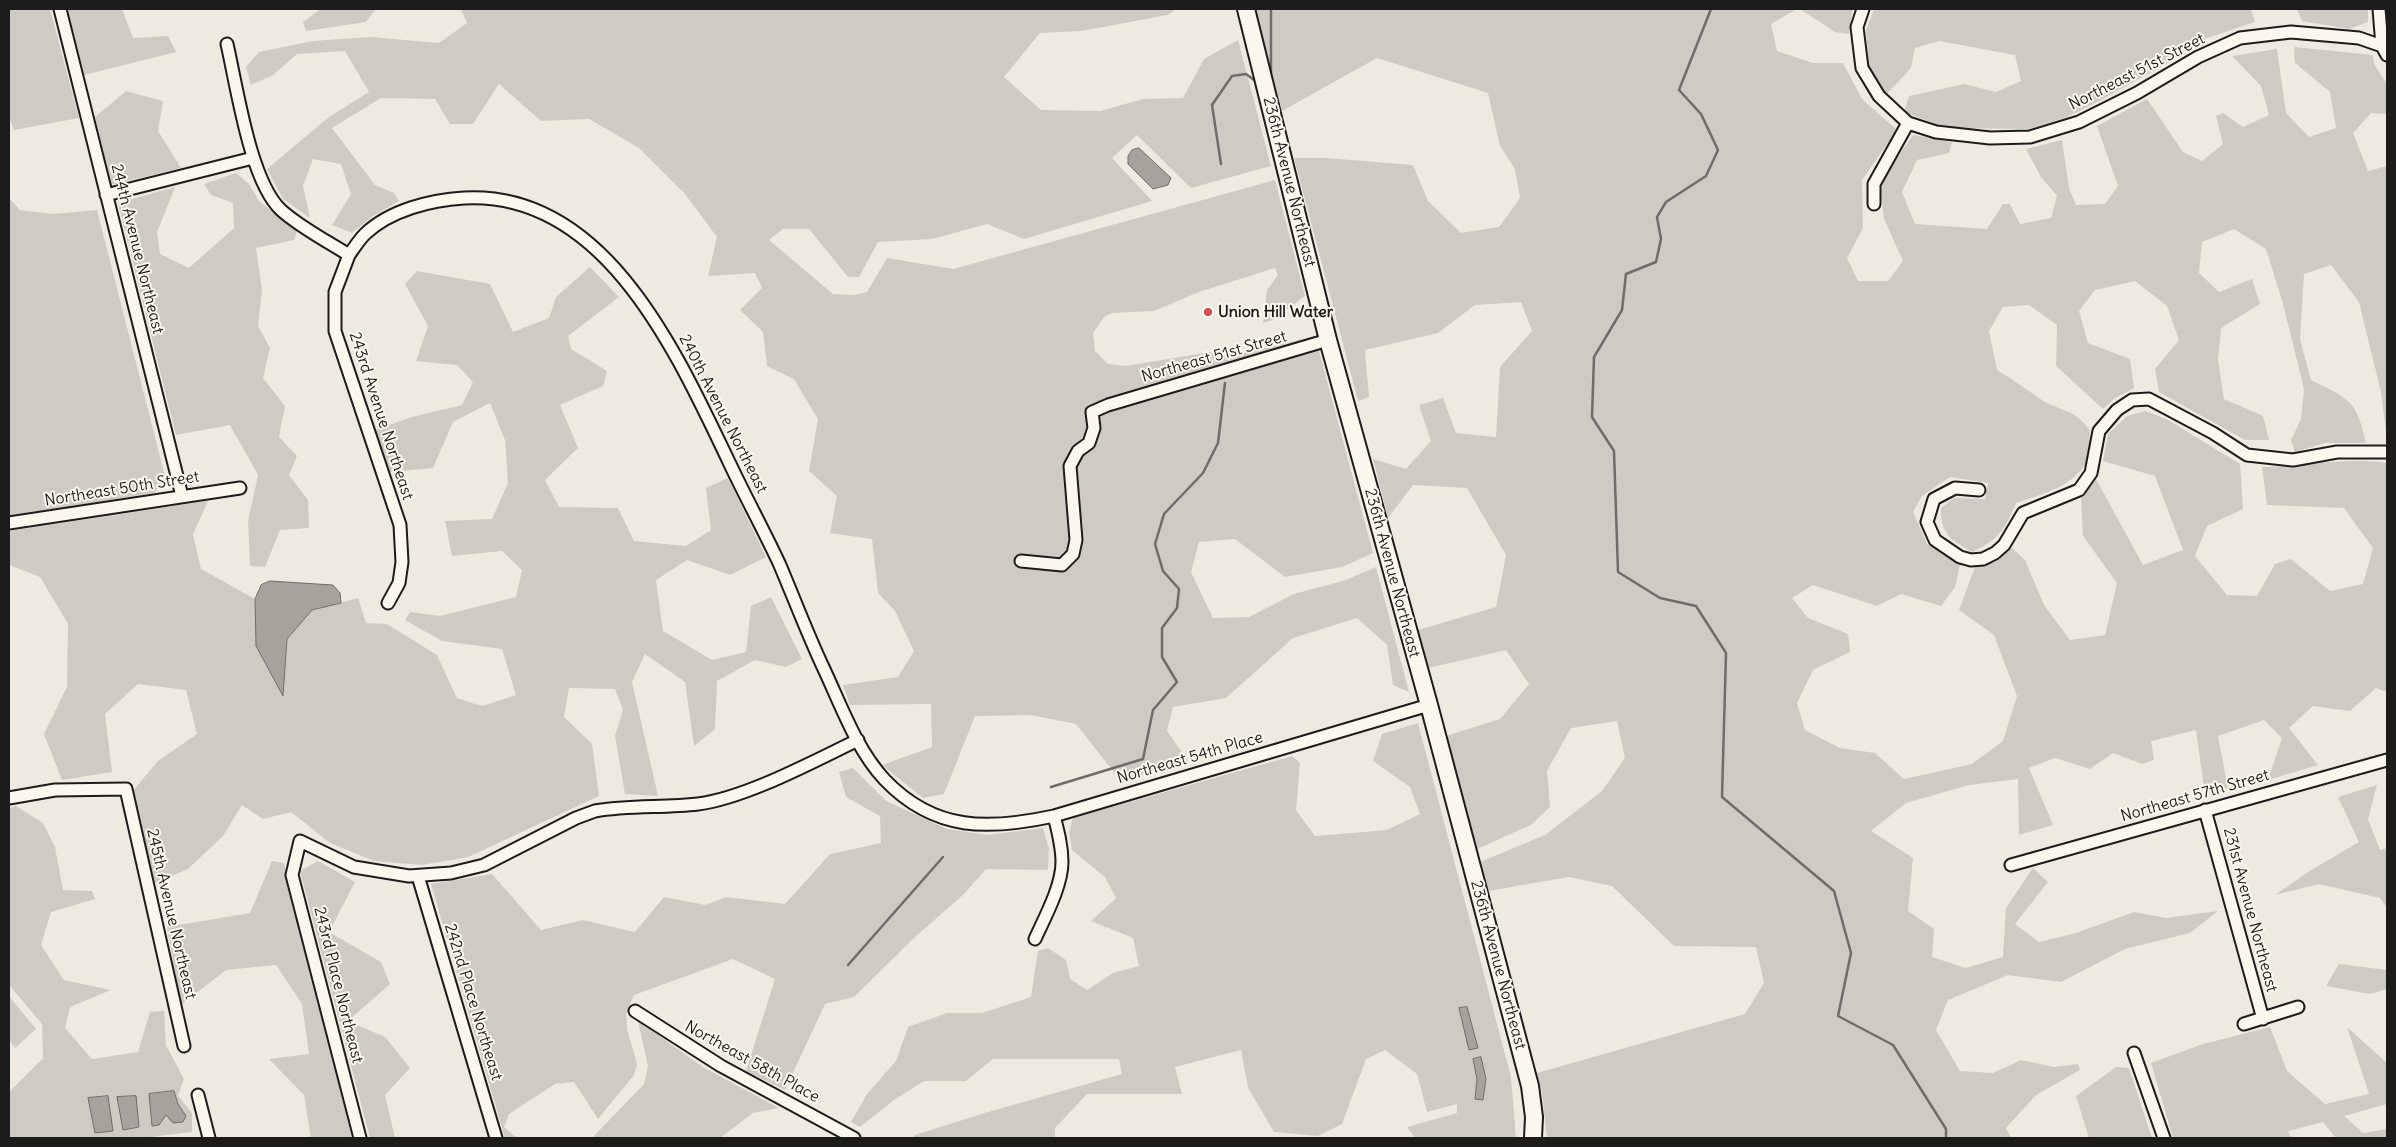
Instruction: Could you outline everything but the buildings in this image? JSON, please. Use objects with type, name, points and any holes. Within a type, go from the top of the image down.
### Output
[{"type":"street","name":"244th Avenue Northeast","points":[[60,9],[182,496]]},
{"type":"street","name":"236th Avenue Northeast","points":[[1246,9],[1328,340],[1429,705],[1530,1086],[1534,1117],[1533,1138]]},
{"type":"street","points":[[1863,9],[1857,27],[1862,68],[1878,96],[1908,123],[1874,184],[1874,204]]},
{"type":"street","points":[[2379,9],[2384,51]]},
{"type":"street","name":"Northeast 51st Street","points":[[1908,123],[1936,132],[1990,138],[2030,137],[2079,122],[2198,57],[2240,38],[2291,32],[2359,38],[2384,51]]},
{"type":"street","points":[[227,44],[262,184],[282,210],[348,255]]},
{"type":"street","points":[[106,195],[254,158]]},
{"type":"street","name":"240th Avenue Northeast","points":[[348,255],[366,234],[398,213],[427,202],[474,198],[527,205],[549,216],[581,237],[614,269],[662,331],[686,373],[778,562],[808,633],[858,740],[870,760],[885,780],[905,797],[934,814],[958,823]]},
{"type":"street","name":"243rd Avenue Northeast","points":[[348,255],[335,292],[335,331],[400,525],[402,562],[398,583],[388,604]]},
{"type":"street","name":"Northeast 51st Street","points":[[1021,561],[1062,565],[1073,554],[1076,540],[1070,466],[1078,451],[1089,442],[1094,428],[1092,412],[1108,405],[1328,340]]},
{"type":"street","points":[[1979,490],[1955,488],[1934,499],[1927,522],[1935,540],[1960,557],[1970,560],[1995,553],[2004,545],[2023,513],[2079,490],[2091,472],[2099,432],[2117,410],[2132,400],[2149,399],[2213,432],[2247,455],[2293,460],[2337,452],[2387,452]]},
{"type":"street","name":"Northeast 50th Street","points":[[9,523],[240,488]]},
{"type":"street","name":"Northeast 54th Place","points":[[958,823],[991,826],[1020,823],[1054,816],[1429,705]]},
{"type":"street","points":[[418,876],[472,869],[594,811],[613,808],[699,804],[733,796],[858,740]]},
{"type":"street","name":"Northeast 57th Street","points":[[2012,865],[2387,760]]},
{"type":"street","name":"245th Avenue Northeast","points":[[9,798],[55,790],[126,789],[184,1046]]},
{"type":"street","name":"231st Avenue Northeast","points":[[2205,810],[2263,1018]]},
{"type":"street","points":[[1035,939],[1052,903],[1062,863],[1060,840],[1054,816]]},
{"type":"street","name":"243rd Place Northeast","points":[[360,1138],[292,875],[300,841],[354,867],[418,876]]},
{"type":"street","name":"242nd Place Northeast","points":[[418,876],[496,1138]]},
{"type":"street","points":[[2244,1024],[2298,1007]]},
{"type":"street","name":"Northeast 58th Place","points":[[635,1011],[721,1066],[854,1138]]},
{"type":"street","points":[[2134,1052],[2164,1138]]},
{"type":"street","points":[[198,1095],[209,1138]]},
{"type":"shaded area","points":[[9,9],[50,9],[79,118],[14,130],[9,117]]},
{"type":"shaded area","points":[[67,9],[122,9],[133,38],[168,36],[176,52],[84,75]]},
{"type":"shaded area","points":[[321,9],[376,9],[366,22],[306,31],[303,22]]},
{"type":"shaded area","points":[[461,9],[1176,9],[1168,15],[1081,31],[1040,33],[1004,77],[1041,110],[1100,111],[1143,99],[1183,98],[1204,59],[1238,40],[1271,166],[1191,188],[1137,135],[1112,158],[1152,201],[1024,239],[987,224],[932,239],[878,242],[859,277],[848,277],[809,229],[783,229],[769,240],[833,294],[854,295],[867,292],[887,258],[953,269],[1275,180],[1305,296],[1273,320],[1263,323],[1267,290],[1278,275],[1275,268],[1199,292],[1154,311],[1112,313],[1104,317],[1093,333],[1095,351],[1108,364],[1126,366],[1210,352],[1236,355],[1315,336],[1373,553],[1342,567],[1285,577],[1235,539],[1199,542],[1191,572],[1213,618],[1249,617],[1294,594],[1346,580],[1376,567],[1409,692],[1393,685],[1387,645],[1357,618],[1293,638],[1226,698],[1173,707],[1167,731],[1189,762],[1121,781],[1076,724],[1031,715],[975,716],[944,794],[923,798],[882,765],[932,747],[931,704],[850,705],[843,685],[898,677],[914,651],[895,611],[878,593],[872,539],[830,533],[837,496],[809,471],[818,419],[794,379],[767,366],[763,332],[740,310],[762,288],[755,273],[708,276],[717,237],[685,194],[639,148],[589,119],[541,121],[499,84],[473,124],[450,124],[435,99],[381,98],[332,128],[375,185],[394,193],[399,201],[373,216],[352,233],[332,225],[351,194],[341,164],[313,159],[303,186],[310,218],[283,199],[267,169],[329,117],[369,92],[345,51],[297,54],[273,75],[251,85],[246,67],[259,52],[313,41],[371,37],[439,43],[467,23]]},
{"type":"shaded area","points":[[1255,9],[1797,9],[1771,24],[1777,51],[1813,63],[1843,63],[1862,99],[1897,130],[1862,180],[1863,228],[1847,258],[1858,281],[1888,281],[1903,261],[1884,219],[1880,182],[1913,135],[1952,142],[1949,153],[1917,160],[1902,192],[1915,224],[1987,229],[2003,204],[2010,204],[2020,224],[2051,218],[2057,196],[2041,177],[2026,149],[2062,140],[2069,188],[2076,205],[2105,204],[2118,186],[2097,126],[2147,99],[2183,152],[2202,161],[2223,144],[2216,116],[2223,113],[2243,127],[2269,115],[2261,86],[2232,56],[2277,49],[2286,113],[2309,137],[2336,128],[2330,92],[2295,63],[2294,47],[2373,55],[2374,64],[2387,84],[2387,114],[2371,113],[2353,133],[2368,171],[2387,166],[2387,440],[2381,392],[2359,302],[2331,265],[2304,274],[2300,339],[2311,380],[2349,402],[2359,418],[2366,443],[2325,443],[2295,452],[2291,440],[2301,419],[2304,389],[2283,304],[2266,249],[2234,229],[2202,242],[2199,273],[2219,292],[2252,279],[2260,304],[2221,328],[2218,360],[2224,399],[2263,416],[2269,440],[2245,440],[2159,392],[2155,369],[2179,340],[2167,306],[2135,281],[2095,290],[2079,311],[2088,343],[2130,359],[2134,388],[2115,398],[2103,409],[2056,366],[2057,325],[2029,305],[2003,307],[1989,331],[1997,370],[2039,398],[2072,414],[2084,423],[2090,431],[2088,454],[2084,466],[2078,474],[2053,490],[2016,503],[2000,533],[1989,543],[1972,552],[1958,544],[1945,531],[1941,517],[1941,508],[1954,498],[1985,499],[1988,483],[1950,477],[1922,496],[1913,512],[1927,544],[1960,565],[1955,587],[1941,606],[1901,594],[1877,606],[1813,585],[1792,598],[1808,618],[1848,634],[1850,652],[1813,670],[1797,703],[1805,730],[1840,748],[1875,753],[1904,779],[1972,764],[2003,741],[2017,696],[1994,635],[1959,610],[1975,567],[1996,562],[2012,548],[2025,560],[2044,605],[2070,640],[2105,635],[2117,583],[2083,536],[2081,499],[2096,479],[2143,565],[2183,550],[2155,476],[2103,461],[2108,434],[2127,416],[2146,411],[2168,420],[2240,464],[2243,509],[2207,526],[2195,556],[2227,595],[2257,596],[2275,564],[2291,559],[2330,591],[2363,584],[2373,548],[2344,508],[2267,505],[2262,467],[2356,461],[2387,463],[2387,692],[2376,688],[2350,711],[2313,706],[2289,728],[2318,765],[2268,780],[2282,738],[2264,720],[2218,736],[2228,789],[2205,795],[2196,730],[2151,741],[2154,760],[2142,764],[2113,753],[2090,769],[2055,758],[2029,768],[2053,825],[2019,835],[2018,779],[1969,785],[1906,803],[1871,831],[1913,858],[1908,911],[1934,929],[1932,957],[1966,968],[2003,957],[2006,908],[2033,868],[2048,882],[2015,924],[2039,942],[2076,933],[2134,912],[2166,918],[2218,911],[2190,933],[2125,949],[2061,982],[2008,975],[1948,1000],[1936,1030],[1960,1071],[1993,1073],[2021,1060],[2054,1067],[2078,1064],[2080,1070],[2036,1095],[2006,1128],[2011,1138],[1547,1138],[1542,1094],[1537,1073],[1745,1014],[1764,983],[1756,947],[1674,946],[1612,886],[1569,877],[1488,891],[1480,862],[1545,835],[1602,791],[1625,758],[1617,721],[1571,728],[1547,771],[1550,807],[1531,825],[1477,849],[1446,736],[1500,719],[1529,684],[1506,650],[1428,668],[1418,630],[1496,607],[1506,555],[1467,488],[1413,485],[1388,518],[1373,459],[1406,469],[1431,441],[1419,405],[1443,398],[1456,433],[1496,437],[1500,367],[1532,331],[1521,302],[1475,305],[1438,333],[1365,350],[1369,397],[1358,401],[1294,158],[1326,158],[1413,165],[1428,201],[1461,233],[1499,227],[1520,198],[1515,169],[1500,146],[1488,93],[1377,58],[1282,111]]},
{"type":"shaded area","points":[[1800,9],[1852,9],[1849,34],[1835,32]]},
{"type":"shaded area","points":[[1874,9],[2251,9],[2255,22],[2198,41],[2170,62],[2067,117],[2029,129],[1947,128],[1904,112],[1909,96],[1964,84],[1996,92],[2021,81],[2015,55],[1939,41],[1915,48],[1911,68],[1886,95],[1869,68],[1866,30]]},
{"type":"shaded area","points":[[2297,9],[2368,9],[2368,22],[2349,29],[2302,21]]},
{"type":"shaded area","points":[[126,91],[163,101],[158,131],[181,168],[111,185],[95,117]]},
{"type":"shaded area","points":[[1139,148],[1171,178],[1168,185],[1153,189],[1128,164],[1128,156],[1132,150]]},
{"type":"shaded area","points":[[236,173],[249,184],[259,201],[297,231],[294,240],[256,248],[262,290],[258,326],[270,348],[263,378],[285,406],[279,437],[297,456],[289,475],[308,500],[309,528],[280,530],[265,567],[250,566],[248,521],[258,475],[230,425],[176,435],[118,203],[175,187],[157,232],[160,254],[189,268],[234,228],[233,203],[211,195],[204,184]]},
{"type":"shaded area","points":[[9,198],[20,210],[52,214],[97,210],[166,480],[154,493],[9,516]]},
{"type":"shaded area","points":[[590,267],[619,297],[568,336],[571,349],[607,371],[603,386],[560,405],[578,448],[545,480],[559,507],[618,508],[634,541],[686,546],[711,530],[706,488],[728,478],[766,557],[730,575],[687,560],[656,580],[663,631],[712,660],[746,652],[751,606],[771,597],[802,659],[786,667],[755,660],[717,681],[715,729],[694,746],[685,682],[645,654],[632,682],[658,796],[625,794],[615,736],[623,710],[615,689],[569,688],[564,717],[592,744],[599,796],[468,857],[422,865],[374,861],[330,843],[291,812],[263,819],[242,805],[223,836],[188,869],[154,883],[132,792],[158,761],[197,734],[186,690],[138,684],[105,714],[112,772],[62,780],[44,734],[67,687],[68,624],[40,577],[9,565],[9,531],[208,501],[193,534],[201,569],[255,599],[256,646],[283,695],[287,639],[312,610],[358,598],[366,623],[387,624],[437,655],[457,698],[482,706],[516,695],[502,649],[442,641],[405,620],[410,612],[440,616],[516,597],[522,570],[502,551],[452,556],[445,521],[492,519],[508,483],[505,440],[490,403],[453,422],[433,468],[390,472],[375,430],[412,417],[462,405],[473,382],[457,365],[416,361],[428,326],[405,284],[417,271],[490,284],[513,332],[549,318],[556,297]]},
{"type":"shaded area","points":[[270,581],[333,585],[340,593],[341,603],[312,610],[287,639],[283,696],[256,646],[255,599],[261,585]]},
{"type":"shaded area","points":[[1418,723],[1511,1077],[1516,1138],[1415,1138],[1407,1127],[1457,1113],[1457,1104],[1427,1112],[1417,1074],[1385,1050],[1366,1059],[1342,1124],[1318,1136],[1274,1132],[1248,1088],[1241,1050],[1175,1067],[1182,1094],[1087,1094],[1055,1128],[1055,1138],[912,1138],[915,1135],[988,1112],[1122,1074],[1119,1059],[993,1059],[966,1081],[924,1081],[894,1100],[860,1127],[851,1122],[867,1094],[896,1061],[908,1027],[947,1013],[982,1013],[1031,997],[1038,951],[1048,948],[1066,960],[1070,979],[1087,990],[1113,973],[1139,966],[1133,938],[1091,921],[1116,898],[1105,877],[1072,850],[1069,832],[1073,818],[1292,756],[1300,763],[1296,810],[1315,836],[1387,830],[1420,814],[1410,787],[1373,761],[1382,734]]},
{"type":"shaded area","points":[[853,768],[886,801],[947,829],[988,835],[1043,828],[1049,849],[1048,870],[986,869],[964,894],[915,937],[854,997],[825,1004],[785,1090],[746,1071],[775,979],[733,959],[634,995],[626,1013],[627,1029],[637,1064],[634,1075],[598,1119],[574,1082],[555,1084],[509,1114],[504,1127],[517,1138],[505,1138],[431,884],[492,874],[541,930],[583,920],[635,932],[664,897],[705,905],[726,897],[785,904],[830,854],[881,843],[880,816],[846,797],[839,772]]},
{"type":"shaded area","points":[[2377,785],[2368,819],[2380,850],[2387,848],[2387,908],[2380,898],[2319,884],[2275,895],[2308,872],[2359,842],[2338,797]]},
{"type":"shaded area","points":[[16,806],[43,823],[55,847],[63,890],[92,891],[95,899],[51,912],[41,945],[64,980],[111,990],[70,1007],[65,1028],[92,1059],[138,1052],[150,1012],[164,1011],[166,1045],[184,1079],[178,1096],[192,1113],[192,1132],[143,1138],[9,1138],[9,1092],[43,1058],[42,1024],[9,985],[9,808]]},
{"type":"shaded area","points":[[272,861],[284,863],[352,1138],[311,1138],[304,1095],[269,1059],[309,1054],[302,1004],[276,965],[226,970],[181,1005],[167,927],[250,913]]},
{"type":"shaded area","points":[[318,861],[355,882],[329,932],[381,962],[390,984],[348,1021],[385,1037],[410,1068],[385,1095],[395,1138],[370,1138],[300,871]]},
{"type":"shaded area","points":[[2339,964],[2387,970],[2387,989],[2370,994],[2326,986]]},
{"type":"shaded area","points":[[9,996],[36,1029],[15,1048],[9,1040]]},
{"type":"shaded area","points":[[1467,1007],[1478,1048],[1469,1050],[1459,1008]]},
{"type":"shaded area","points":[[638,1021],[703,1067],[779,1108],[753,1113],[720,1138],[592,1138],[644,1084],[648,1066]]},
{"type":"shaded area","points":[[2270,1027],[2287,1071],[2325,1104],[2369,1094],[2347,1027],[2387,1063],[2387,1104],[2344,1116],[2363,1133],[2387,1129],[2387,1138],[2336,1138],[2323,1122],[2288,1131],[2291,1138],[2173,1138],[2151,1063],[2203,1044]]},
{"type":"shaded area","points":[[1481,1057],[1486,1079],[1483,1100],[1475,1099],[1477,1079],[1473,1059]]},
{"type":"shaded area","points":[[2116,1067],[2129,1068],[2152,1138],[2089,1138],[2076,1096]]},
{"type":"shaded area","points":[[174,1091],[178,1104],[186,1116],[183,1122],[173,1123],[166,1115],[159,1125],[152,1126],[149,1094]]},
{"type":"shaded area","points":[[108,1096],[113,1131],[95,1133],[88,1098]]},
{"type":"shaded area","points":[[136,1096],[139,1127],[123,1130],[117,1097]]},
{"type":"waterway","points":[[1271,9],[1271,76]]},
{"type":"waterway","points":[[1711,9],[1679,90],[1701,114],[1718,150],[1706,176],[1666,202],[1657,217],[1661,239],[1656,262],[1626,274],[1622,310],[1594,357],[1592,417],[1614,451],[1618,572],[1660,598],[1696,606],[1726,653],[1722,797],[1834,891],[1851,953],[1838,1016],[1893,1045],[1946,1129],[1946,1138]]},
{"type":"waterway","points":[[1221,164],[1212,105],[1232,76],[1246,74],[1254,80]]},
{"type":"waterway","points":[[1051,787],[1143,759],[1153,710],[1177,682],[1162,657],[1162,628],[1177,608],[1179,589],[1163,571],[1155,544],[1164,514],[1203,473],[1218,443],[1225,383]]},
{"type":"waterway","points":[[848,965],[943,857]]},
{"type":"place","name":"Union Hill Water","points":[[1208,312]]}]
